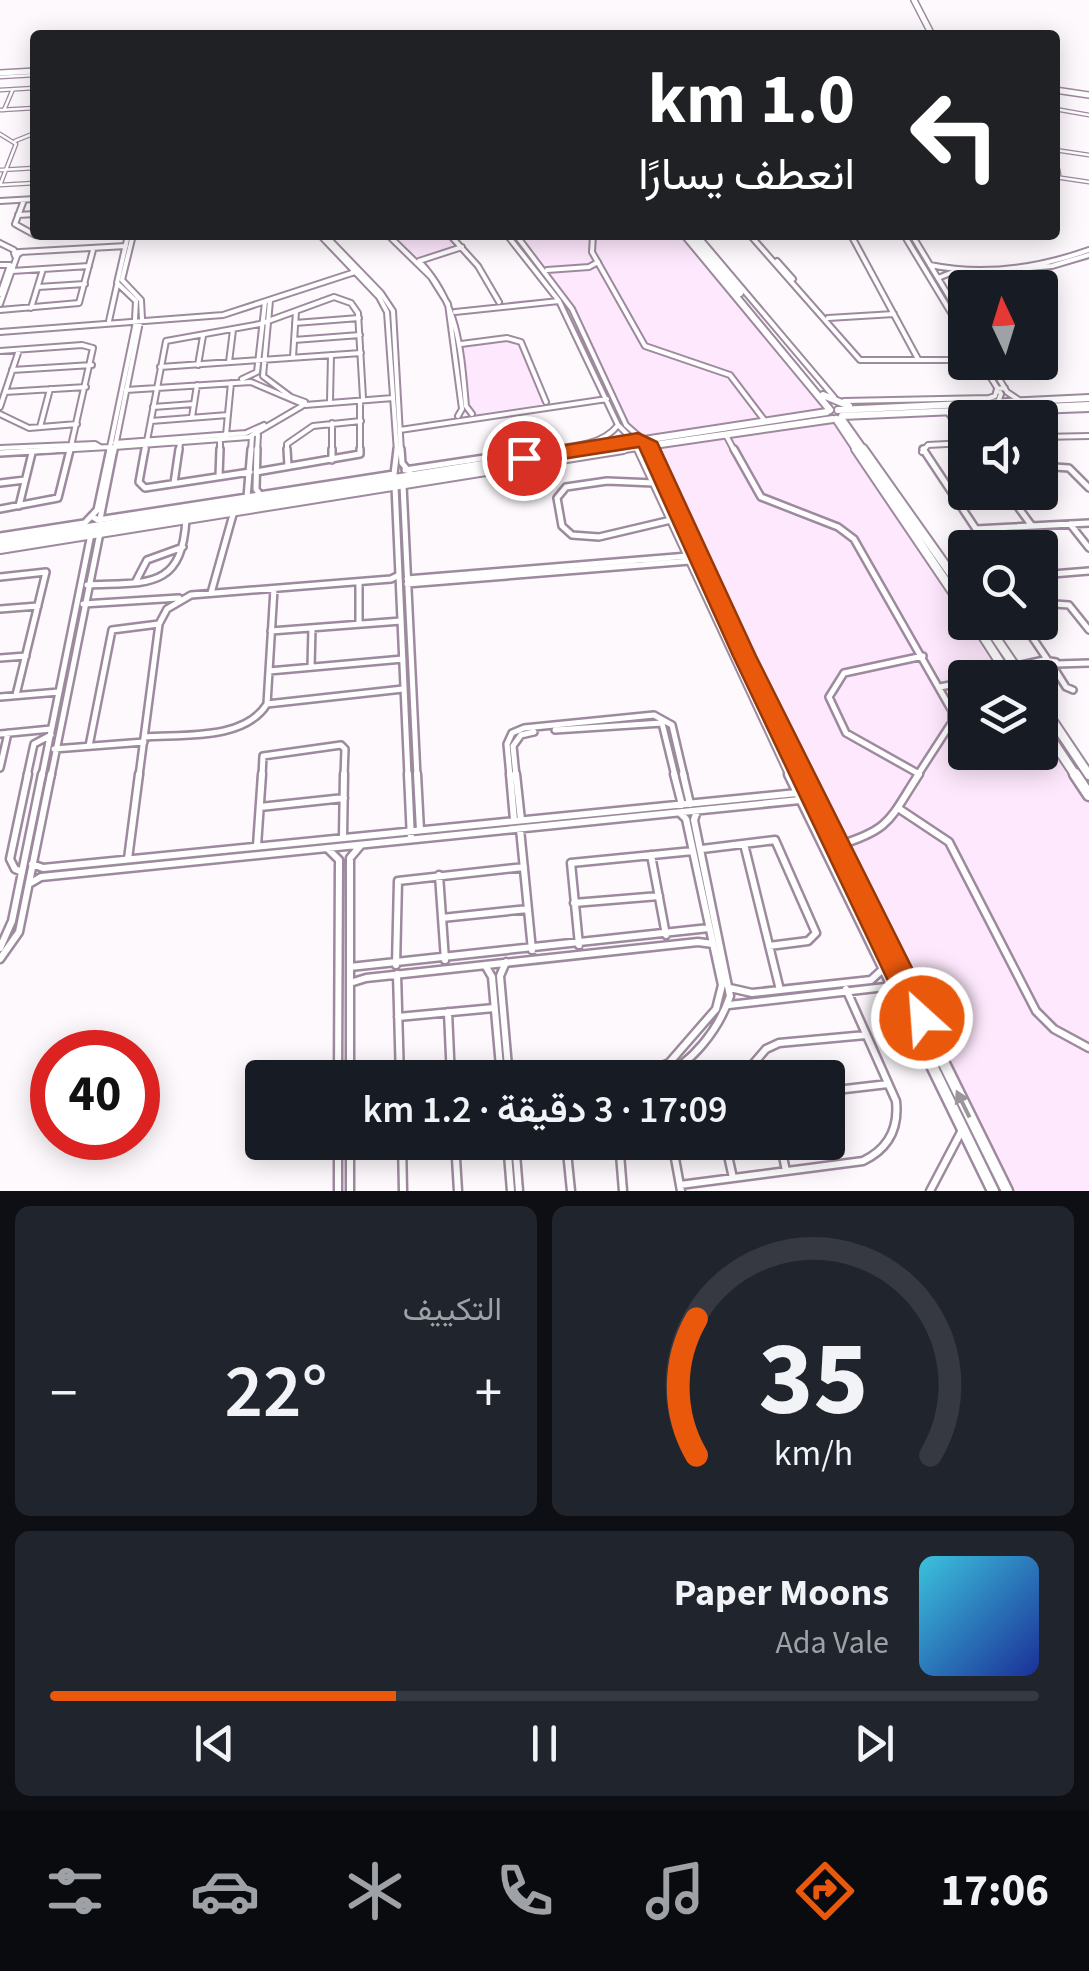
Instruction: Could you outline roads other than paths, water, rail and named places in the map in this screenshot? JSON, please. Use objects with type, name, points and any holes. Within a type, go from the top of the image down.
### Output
[{"type":"street","points":[[916,0],[931,30]]},
{"type":"street","points":[[3,75],[30,73]]},
{"type":"street","points":[[3,75],[30,73]]},
{"type":"street","points":[[0,90],[30,88]]},
{"type":"street","points":[[2,110],[13,89]]},
{"type":"street","points":[[1060,89],[1089,93]]},
{"type":"street","points":[[2,110],[30,108]]},
{"type":"street","points":[[1060,111],[1089,115]]},
{"type":"street","points":[[0,135],[15,142]]},
{"type":"street","points":[[0,135],[11,142],[11,152]]},
{"type":"street","points":[[30,136],[15,142],[0,185],[30,184]]},
{"type":"street","points":[[1060,152],[1086,155]]},
{"type":"street","points":[[2,171],[30,168]]},
{"type":"street","points":[[1060,176],[1089,181]]},
{"type":"street","points":[[0,201],[30,199]]},
{"type":"street","points":[[24,200],[15,225],[30,232]]},
{"type":"street","points":[[18,215],[30,214]]},
{"type":"street","points":[[11,268],[0,307],[77,304],[82,300],[96,240]]},
{"type":"street","points":[[118,414],[141,300],[122,282],[128,240]]},
{"type":"street","points":[[109,321],[129,240]]},
{"type":"street","points":[[326,240],[379,294]]},
{"type":"street","points":[[327,240],[379,294],[388,315],[402,462],[410,473]]},
{"type":"street","points":[[397,240],[439,281],[453,305],[464,407],[458,416]]},
{"type":"street","points":[[455,240],[500,302]]},
{"type":"street","points":[[512,240],[536,268],[545,271],[589,267],[598,262]]},
{"type":"street","points":[[520,240],[583,329],[993,1191]]},
{"type":"street","points":[[592,240],[598,262],[646,346],[735,378],[765,421]]},
{"type":"street","points":[[695,240],[835,414],[948,565]]},
{"type":"street","points":[[695,240],[835,398],[857,403],[989,398],[1001,389]]},
{"type":"street","points":[[756,240],[862,360],[948,358]]},
{"type":"street","points":[[854,240],[918,358]]},
{"type":"street","points":[[907,240],[948,308]]},
{"type":"street","points":[[915,240],[948,294]]},
{"type":"street","points":[[0,245],[16,254],[126,247]]},
{"type":"street","points":[[421,264],[462,247]]},
{"type":"street","points":[[0,294],[16,254]]},
{"type":"street","points":[[930,265],[951,270],[1046,268],[1089,254]]},
{"type":"street","points":[[940,276],[1035,272],[1089,254]]},
{"type":"street","points":[[421,264],[450,309],[464,407],[472,414]]},
{"type":"street","points":[[0,265],[43,269],[90,266]]},
{"type":"street","points":[[31,308],[43,269]]},
{"type":"street","points":[[783,270],[864,358],[948,358]]},
{"type":"street","points":[[545,271],[618,425],[640,444]]},
{"type":"street","points":[[0,330],[223,315],[354,272]]},
{"type":"street","points":[[0,330],[228,312],[354,272]]},
{"type":"street","points":[[940,276],[948,272]]},
{"type":"street","points":[[0,959],[19,932],[58,692],[138,321],[136,301],[117,283]]},
{"type":"street","points":[[38,287],[86,284]]},
{"type":"street","points":[[453,305],[539,299],[552,291]]},
{"type":"street","points":[[339,297],[354,305],[360,335],[361,454],[174,485],[148,488],[140,484],[167,340],[265,322],[339,297]]},
{"type":"street","points":[[943,300],[948,299]]},
{"type":"street","points":[[455,312],[468,306],[500,302],[559,301]]},
{"type":"street","points":[[126,389],[247,379],[256,373],[260,360],[267,302]]},
{"type":"street","points":[[292,358],[296,310]]},
{"type":"street","points":[[828,318],[894,314]]},
{"type":"street","points":[[295,323],[359,318]]},
{"type":"street","points":[[229,362],[233,330]]},
{"type":"street","points":[[294,340],[360,335]]},
{"type":"street","points":[[198,364],[202,336]]},
{"type":"street","points":[[460,344],[507,338],[521,342],[546,402]]},
{"type":"street","points":[[0,351],[88,346],[94,350],[58,498],[0,509]]},
{"type":"street","points":[[19,350],[0,411],[23,426],[77,424]]},
{"type":"street","points":[[160,367],[360,354]]},
{"type":"street","points":[[330,401],[331,356]]},
{"type":"street","points":[[260,360],[264,378],[303,402],[362,399]]},
{"type":"street","points":[[12,370],[92,366]]},
{"type":"street","points":[[394,367],[396,479],[420,834]]},
{"type":"street","points":[[994,380],[1018,400]]},
{"type":"street","points":[[997,380],[999,400]]},
{"type":"street","points":[[157,387],[259,382],[290,402],[305,405],[393,396]]},
{"type":"street","points":[[219,477],[231,383]]},
{"type":"street","points":[[192,418],[196,386]]},
{"type":"street","points":[[5,392],[86,387]]},
{"type":"street","points":[[40,427],[50,390]]},
{"type":"street","points":[[399,421],[414,424],[591,397],[602,390]]},
{"type":"street","points":[[820,395],[865,409],[902,412],[1089,404]]},
{"type":"street","points":[[807,415],[819,404],[820,395]]},
{"type":"street","points":[[400,430],[414,424],[546,402],[607,399]]},
{"type":"street","points":[[147,443],[223,437],[256,430],[286,412],[290,402]]},
{"type":"street","points":[[1058,402],[1089,404]]},
{"type":"street","points":[[153,407],[194,404]]},
{"type":"street","points":[[1058,406],[1089,404]]},
{"type":"street","points":[[0,450],[32,452],[252,436],[305,405]]},
{"type":"street","points":[[396,479],[410,473],[726,434],[865,409],[948,405]]},
{"type":"street","points":[[902,412],[913,416],[948,414]]},
{"type":"street","points":[[0,542],[88,522],[96,526],[186,519],[396,479],[640,444],[765,421],[835,414]]},
{"type":"street","points":[[151,421],[228,416]]},
{"type":"street","points":[[288,467],[287,446],[292,439],[313,426],[361,421]]},
{"type":"street","points":[[332,423],[332,460]]},
{"type":"street","points":[[0,542],[253,493],[396,479],[410,473],[598,441],[610,436],[618,425]]},
{"type":"street","points":[[254,453],[260,432]]},
{"type":"street","points":[[726,434],[761,496],[838,527],[854,539],[950,705],[952,722],[898,807],[874,835],[836,846]]},
{"type":"street","points":[[252,436],[253,493]]},
{"type":"street","points":[[1058,437],[1089,436]]},
{"type":"street","points":[[174,485],[180,442]]},
{"type":"street","points":[[948,442],[928,445],[922,452],[948,489]]},
{"type":"street","points":[[0,450],[70,448]]},
{"type":"street","points":[[18,506],[32,452]]},
{"type":"street","points":[[866,455],[948,583]]},
{"type":"street","points":[[650,464],[654,484],[689,559],[1006,1191]]},
{"type":"street","points":[[1058,467],[1066,467],[1089,488]]},
{"type":"street","points":[[0,484],[26,480]]},
{"type":"street","points":[[654,484],[607,480],[566,488],[557,498],[562,526],[577,537],[597,536],[626,534],[671,520]]},
{"type":"street","points":[[0,542],[230,510]]},
{"type":"street","points":[[210,593],[230,510]]},
{"type":"street","points":[[963,510],[974,526],[985,532],[1089,523]]},
{"type":"street","points":[[1020,510],[1033,527]]},
{"type":"street","points":[[86,585],[136,581],[170,571],[181,558],[186,519]]},
{"type":"street","points":[[76,530],[88,522]]},
{"type":"street","points":[[1070,524],[1089,548]]},
{"type":"street","points":[[136,581],[143,560],[183,547]]},
{"type":"street","points":[[0,948],[10,932],[54,748],[91,551]]},
{"type":"street","points":[[82,604],[689,559]]},
{"type":"street","points":[[1058,573],[1089,570]]},
{"type":"street","points":[[0,577],[45,571],[16,696]]},
{"type":"street","points":[[403,580],[401,620],[411,835]]},
{"type":"street","points":[[359,582],[359,624]]},
{"type":"street","points":[[54,748],[245,726],[259,718],[267,704],[274,588]]},
{"type":"street","points":[[128,859],[159,624],[167,609],[182,598]]},
{"type":"street","points":[[1058,604],[1069,605],[1089,630]]},
{"type":"street","points":[[0,609],[38,606]]},
{"type":"street","points":[[271,631],[401,620]]},
{"type":"street","points":[[89,746],[112,630],[159,624]]},
{"type":"street","points":[[311,667],[312,628]]},
{"type":"street","points":[[988,640],[1004,660]]},
{"type":"street","points":[[0,658],[26,656]]},
{"type":"street","points":[[919,774],[846,733],[828,697],[844,673],[923,656]]},
{"type":"street","points":[[269,671],[403,658]]},
{"type":"street","points":[[1058,664],[1089,664]]},
{"type":"street","points":[[1058,675],[1073,690]]},
{"type":"street","points":[[940,687],[948,685]]},
{"type":"street","points":[[267,704],[404,688]]},
{"type":"street","points":[[0,697],[58,692]]},
{"type":"street","points":[[406,712],[414,711]]},
{"type":"street","points":[[532,950],[518,822],[513,746],[517,738],[531,732],[601,723],[662,722],[677,762],[683,807],[730,988],[729,1005]]},
{"type":"street","points":[[1058,729],[1089,775]]},
{"type":"street","points":[[0,768],[4,734],[51,732]]},
{"type":"street","points":[[22,872],[10,860],[37,740],[51,732]]},
{"type":"street","points":[[257,846],[263,756],[341,746],[345,749],[343,838]]},
{"type":"street","points":[[1058,749],[1089,795]]},
{"type":"street","points":[[32,864],[43,868],[806,796]]},
{"type":"street","points":[[683,807],[699,810],[806,796]]},
{"type":"street","points":[[260,807],[344,798]]},
{"type":"street","points":[[898,807],[949,842],[1036,1010],[1054,1029],[1089,1048]]},
{"type":"street","points":[[691,826],[699,810]]},
{"type":"street","points":[[29,884],[41,877],[362,844],[411,835]]},
{"type":"street","points":[[579,945],[570,868],[573,862],[775,840],[816,926],[814,938],[808,941],[769,946]]},
{"type":"street","points":[[350,1060],[350,858],[362,844]]},
{"type":"street","points":[[744,844],[780,990]]},
{"type":"street","points":[[326,848],[339,860],[338,1060]]},
{"type":"street","points":[[686,1060],[722,994],[696,850]]},
{"type":"street","points":[[651,855],[666,936]]},
{"type":"street","points":[[399,1060],[396,884],[404,878],[524,867]]},
{"type":"street","points":[[439,875],[445,960]]},
{"type":"street","points":[[574,904],[659,896]]},
{"type":"street","points":[[338,904],[350,902]]},
{"type":"street","points":[[442,918],[528,909]]},
{"type":"street","points":[[350,967],[366,973],[485,965],[532,950],[709,928]]},
{"type":"street","points":[[396,970],[445,960],[713,944]]},
{"type":"street","points":[[499,1060],[496,977],[505,958]]},
{"type":"street","points":[[485,965],[496,977],[508,1060]]},
{"type":"street","points":[[730,988],[753,996],[846,989],[872,983],[884,967]]},
{"type":"street","points":[[350,984],[366,973]]},
{"type":"street","points":[[673,1060],[729,1005],[753,996],[780,990],[872,983],[894,986]]},
{"type":"street","points":[[676,1160],[681,1188],[877,1155],[898,1120],[888,1084],[846,989]]},
{"type":"street","points":[[398,1017],[495,1008]]},
{"type":"street","points":[[448,1012],[451,1060]]},
{"type":"street","points":[[757,1060],[779,1043],[866,1035]]},
{"type":"street","points":[[845,1089],[888,1084]]},
{"type":"street","points":[[930,1191],[962,1129]]},
{"type":"street","points":[[338,1160],[338,1191]]},
{"type":"street","points":[[350,1160],[350,1191]]},
{"type":"street","points":[[402,1160],[403,1191]]},
{"type":"street","points":[[456,1160],[458,1191]]},
{"type":"street","points":[[508,1160],[511,1191]]},
{"type":"street","points":[[516,1160],[519,1191]]},
{"type":"street","points":[[568,1160],[571,1191]]},
{"type":"street","points":[[621,1160],[623,1191]]},
{"type":"street","points":[[729,1160],[732,1178]]},
{"type":"street","points":[[784,1160],[786,1171]]}]
